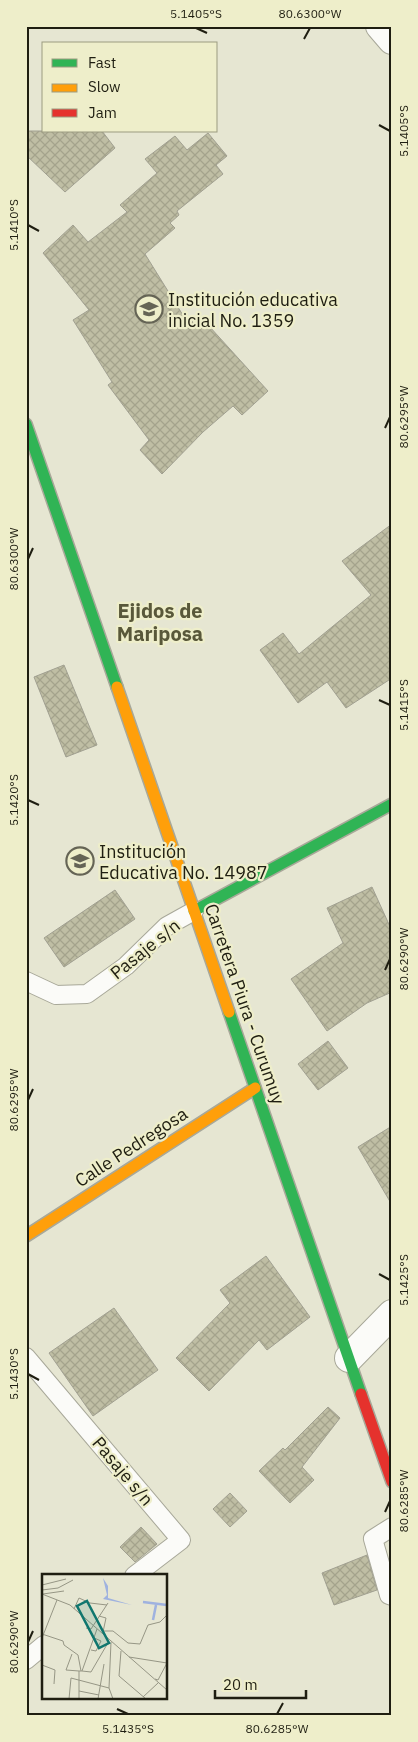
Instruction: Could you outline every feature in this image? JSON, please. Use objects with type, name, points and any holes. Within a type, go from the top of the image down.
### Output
[{"type":"main road","name":"Carretera Piura - Curumuy","points":[[26,424],[392,1482]]},
{"type":"main road","name":"Pasaje s/n","points":[[194,911],[392,804]]},
{"type":"main road","name":"Calle Pedregosa","points":[[26,1236],[255,1088]]},
{"type":"street","points":[[380,26],[392,40]]},
{"type":"street","points":[[349,1358],[392,1314]]},
{"type":"lane","name":"Pasaje s/n","points":[[26,981],[56,994],[87,994],[126,966],[167,926],[194,911]]},
{"type":"lane","name":"Pasaje s/n","points":[[26,1357],[181,1540],[137,1574]]},
{"type":"lane","points":[[392,1527],[373,1539],[389,1595],[392,1596]]},
{"type":"lane","points":[[26,1660],[42,1647]]},
{"type":"building","points":[[26,131],[103,132],[115,148],[65,192],[26,155]]},
{"type":"building","points":[[208,133],[227,156],[216,165],[223,174],[177,211],[179,215],[170,223],[175,228],[145,254],[189,325],[199,315],[268,391],[242,415],[233,406],[203,432],[162,474],[140,450],[149,440],[108,385],[112,382],[73,320],[89,310],[43,253],[73,225],[88,242],[127,212],[120,205],[157,173],[145,159],[175,136],[187,150]]},
{"type":"building","points":[[392,524],[392,678],[346,708],[327,682],[298,703],[260,650],[283,633],[299,654],[371,595],[342,561]]},
{"type":"building","points":[[64,665],[97,745],[66,757],[34,677]]},
{"type":"building","points":[[372,887],[392,931],[392,992],[367,1003],[327,1031],[291,979],[343,943],[327,908]]},
{"type":"building","points":[[115,890],[135,919],[64,967],[44,938]]},
{"type":"building","points":[[328,1041],[348,1068],[318,1090],[298,1064]]},
{"type":"building","points":[[392,1126],[392,1205],[358,1147]]},
{"type":"building","points":[[266,1256],[310,1317],[267,1350],[259,1340],[209,1391],[176,1358],[230,1303],[220,1290]]},
{"type":"building","points":[[114,1308],[158,1370],[93,1416],[49,1353]]},
{"type":"building","points":[[328,1407],[340,1418],[302,1467],[314,1480],[290,1503],[259,1471],[283,1448],[285,1450]]},
{"type":"building","points":[[230,1493],[247,1511],[230,1527],[213,1509]]},
{"type":"building","points":[[141,1527],[157,1544],[135,1562],[120,1547]]},
{"type":"building","points":[[367,1555],[377,1590],[334,1605],[322,1573]]},
{"type":"traffic: fast","points":[[26,424],[117,687]]},
{"type":"traffic: fast","points":[[194,911],[392,804]]},
{"type":"traffic: fast","points":[[229,1012],[361,1394]]},
{"type":"traffic: slow","points":[[117,687],[229,1012]]},
{"type":"traffic: slow","points":[[26,1236],[255,1088]]},
{"type":"traffic: jam","points":[[361,1394],[392,1482]]},
{"type":"place","name":"Institución educativa inicial No. 1359","points":[[149,309]]},
{"type":"place","name":"Institución Educativa No. 14987","points":[[80,861]]},
{"type":"district","name":"Ejidos de Mariposa","points":[[160,622]]}]
